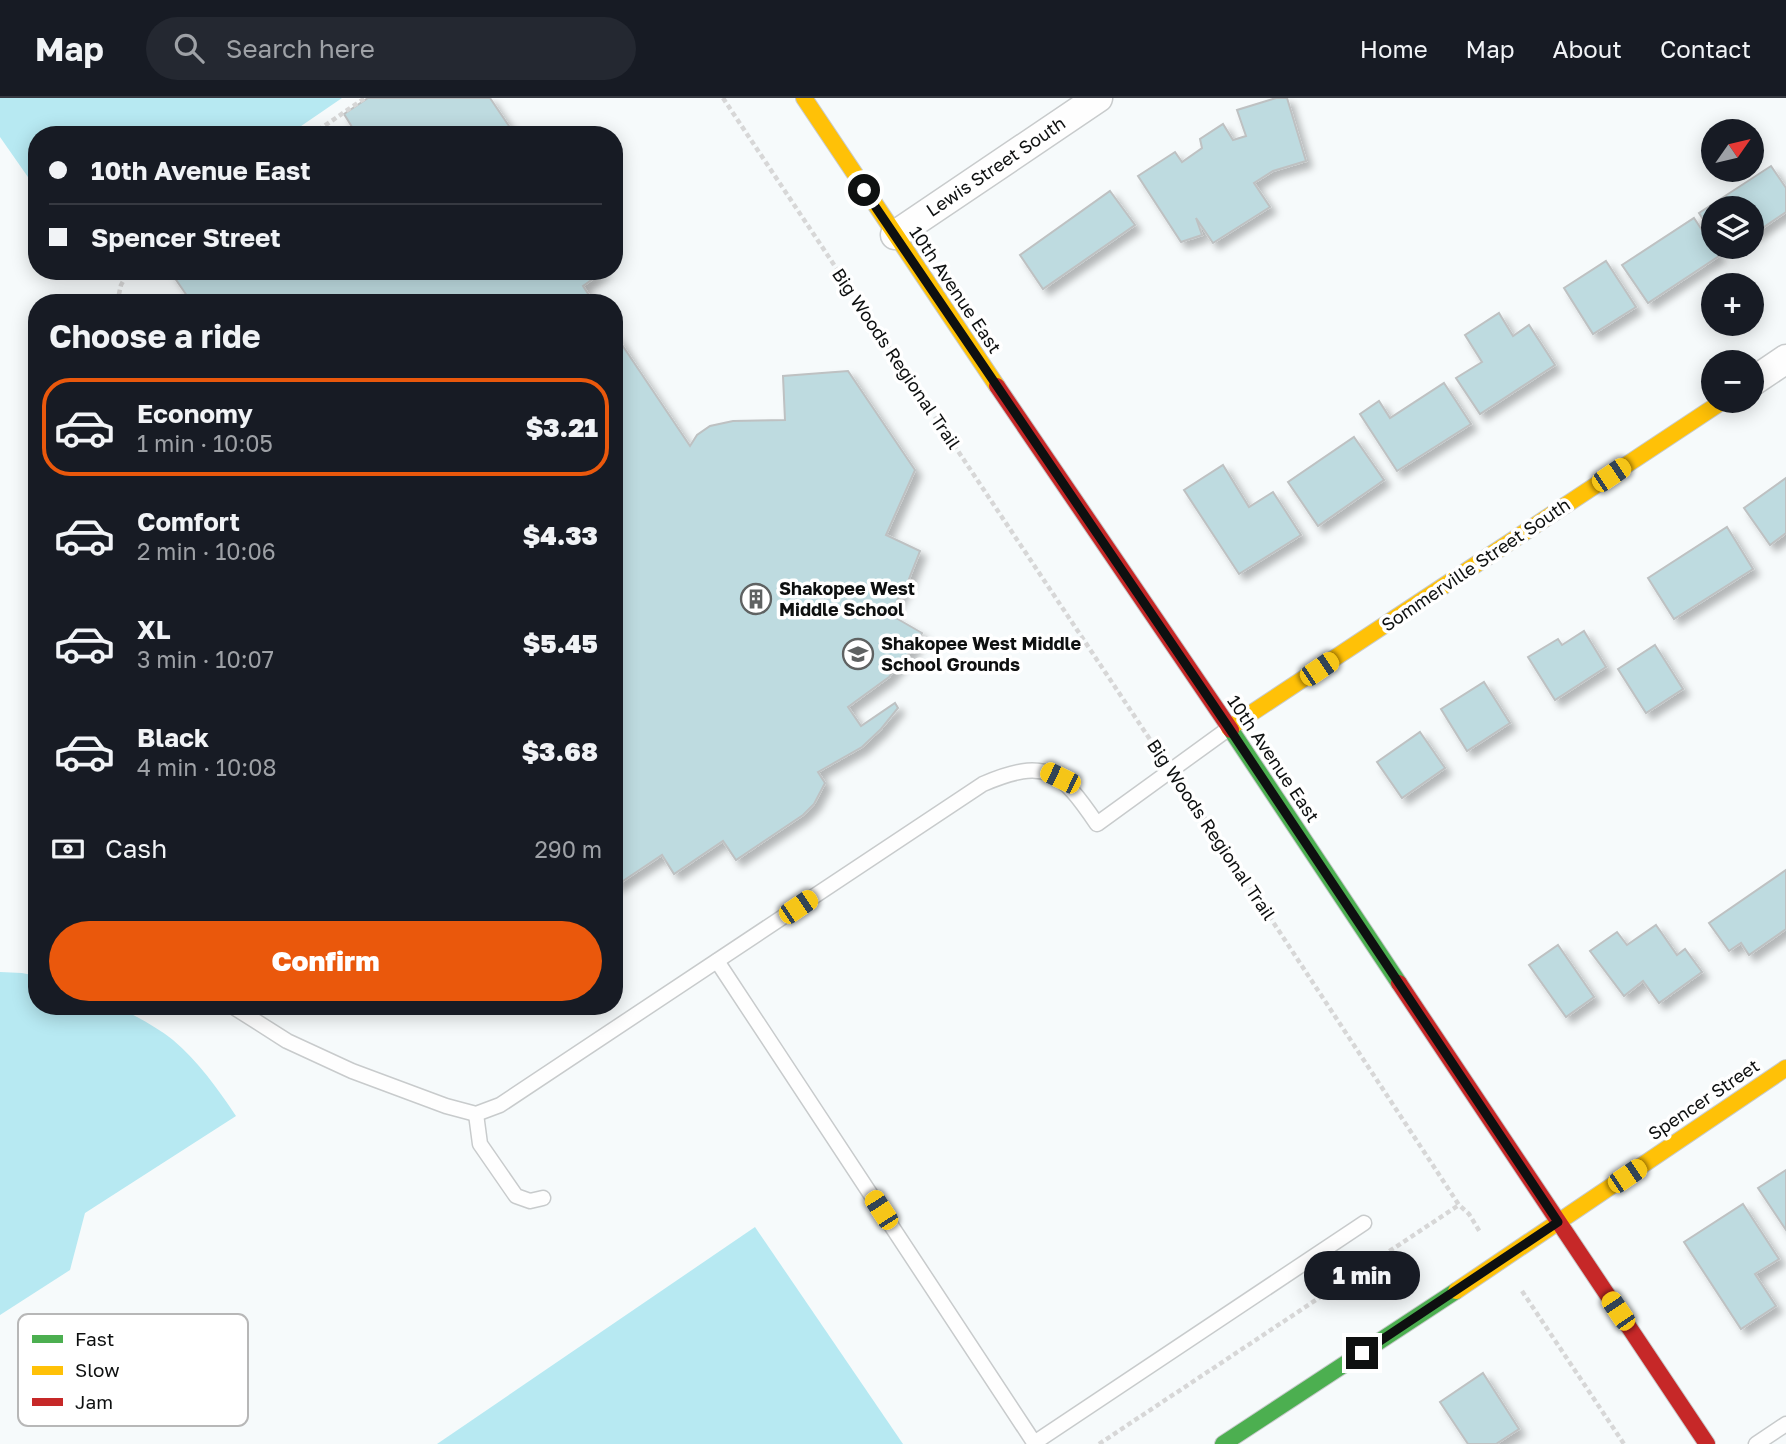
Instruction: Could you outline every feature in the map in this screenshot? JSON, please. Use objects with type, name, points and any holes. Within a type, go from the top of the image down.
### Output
[{"type":"main road","name":"10th Avenue East","points":[[804,98],[1229,728],[1706,1444]]},
{"type":"main road","name":"Sommerville Street South","points":[[1229,728],[1705,413]]},
{"type":"main road","name":"Spencer Street","points":[[1223,1444],[1500,1262],[1786,1068]]},
{"type":"street","name":"Lewis Street South","points":[[895,235],[1098,98]]},
{"type":"street","points":[[1764,374],[1786,359]]},
{"type":"lane","points":[[246,1015],[287,1041],[352,1071],[446,1106],[476,1114],[500,1105],[983,784],[1009,773],[1045,771],[1060,778],[1076,793],[1097,824],[1229,728]]},
{"type":"lane","points":[[717,961],[1035,1443],[1364,1223]]},
{"type":"lane","points":[[476,1114],[480,1144],[516,1196],[530,1201],[543,1198]]},
{"type":"lane","points":[[1756,1444],[1786,1424]]},
{"type":"path","points":[[324,126],[365,98]]},
{"type":"path","name":"Big Woods Regional Trail","points":[[723,98],[1459,1205],[1469,1214],[1624,1444]]},
{"type":"path","points":[[1099,1444],[1459,1205]]},
{"type":"shaded area","points":[[0,98],[342,98],[301,126],[28,126],[28,177],[0,137]]},
{"type":"shaded area","points":[[0,972],[28,974],[28,1015],[133,1015],[153,1026],[191,1057],[236,1116],[85,1213],[70,1270],[0,1315]]},
{"type":"shaded area","points":[[755,1227],[903,1444],[437,1444]]},
{"type":"building","points":[[368,98],[490,98],[509,126],[351,126],[344,114]]},
{"type":"building","points":[[1276,98],[1287,98],[1306,161],[1273,171],[1254,183],[1270,207],[1213,243],[1196,218],[1202,235],[1181,242],[1138,176],[1175,152],[1182,162],[1202,148],[1200,139],[1223,124],[1233,140],[1246,136],[1237,110]]},
{"type":"building","points":[[1771,166],[1786,188],[1786,212],[1764,227],[1764,196],[1725,196],[1746,182],[1764,182],[1764,171]]},
{"type":"building","points":[[1110,191],[1135,225],[1043,289],[1020,255]]},
{"type":"building","points":[[1694,218],[1701,229],[1701,259],[1714,259],[1648,303],[1622,265]]},
{"type":"building","points":[[1606,261],[1636,307],[1593,334],[1564,288]]},
{"type":"building","points":[[176,280],[591,280],[583,286],[588,294],[186,294]]},
{"type":"building","points":[[1499,313],[1513,336],[1529,325],[1555,365],[1480,414],[1456,378],[1482,362],[1465,335]]},
{"type":"building","name":"Shakopee West Middle School","points":[[623,346],[690,446],[697,435],[710,426],[733,421],[785,420],[783,376],[848,371],[915,470],[886,535],[920,551],[907,584],[889,614],[922,633],[913,649],[889,677],[848,707],[861,726],[895,703],[898,708],[862,747],[818,772],[825,783],[814,804],[803,815],[736,860],[723,841],[674,874],[662,855],[623,881]]},
{"type":"building","points":[[1444,383],[1471,424],[1397,471],[1360,414],[1379,401],[1390,418]]},
{"type":"building","points":[[1354,437],[1384,480],[1318,526],[1288,482]]},
{"type":"building","points":[[1223,465],[1249,507],[1273,492],[1301,535],[1239,574],[1184,490]]},
{"type":"building","points":[[1786,478],[1786,533],[1770,545],[1744,508]]},
{"type":"building","points":[[1727,527],[1753,569],[1674,619],[1648,578]]},
{"type":"building","points":[[1584,631],[1606,667],[1555,700],[1528,657],[1558,639],[1562,645]]},
{"type":"building","points":[[1655,645],[1683,689],[1646,713],[1618,669]]},
{"type":"building","points":[[1484,682],[1510,723],[1467,751],[1441,709]]},
{"type":"building","points":[[1420,732],[1445,768],[1402,798],[1377,762]]},
{"type":"building","points":[[1786,870],[1786,929],[1749,955],[1741,943],[1729,951],[1709,923]]},
{"type":"building","points":[[1656,925],[1677,955],[1685,949],[1702,972],[1659,1003],[1643,981],[1624,996],[1590,951],[1617,932],[1627,945]]},
{"type":"building","points":[[1558,945],[1594,997],[1566,1017],[1529,965]]},
{"type":"building","points":[[1786,1170],[1786,1230],[1758,1188]]},
{"type":"building","points":[[1743,1204],[1779,1259],[1755,1274],[1776,1306],[1741,1329],[1684,1242]]},
{"type":"building","points":[[1483,1373],[1519,1429],[1496,1444],[1468,1444],[1440,1402]]},
{"type":"traffic: fast","points":[[1231,730],[1399,983]]},
{"type":"traffic: fast","points":[[1223,1444],[1456,1291]]},
{"type":"traffic: slow","points":[[804,98],[997,386]]},
{"type":"traffic: slow","points":[[1229,728],[1705,413]]},
{"type":"traffic: slow","points":[[1456,1291],[1786,1068]]},
{"type":"traffic: jam","points":[[997,386],[1231,730]]},
{"type":"traffic: jam","points":[[1399,983],[1707,1444]]},
{"type":"place","name":"Shakopee West Middle School","points":[[756,599]]},
{"type":"place","name":"Shakopee West Middle School Grounds","points":[[858,654]]},
{"type":"route","points":[[864,190],[1229,728],[1558,1222],[1362,1353]]}]
